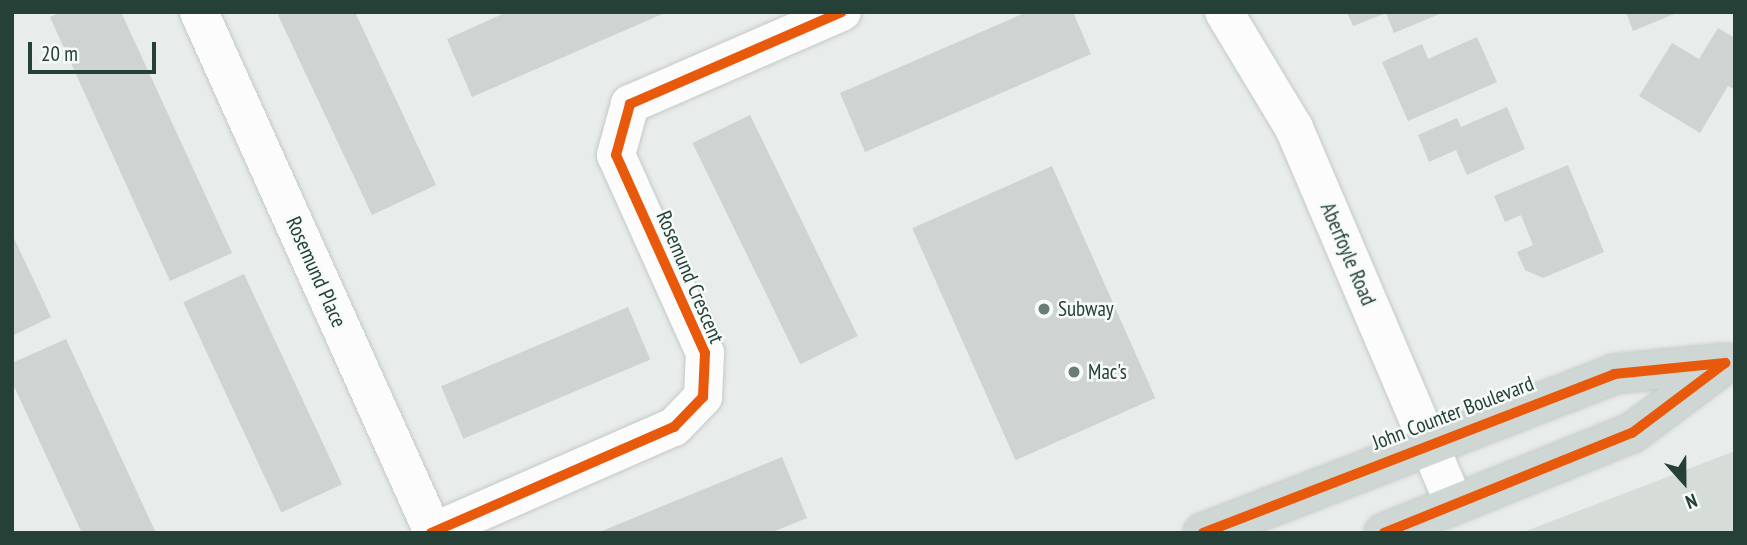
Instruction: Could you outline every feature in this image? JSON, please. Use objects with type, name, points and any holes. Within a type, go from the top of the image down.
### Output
[{"type":"main road","name":"John Counter Boulevard","points":[[1203,533],[1427,442],[1614,374],[1730,361]]},
{"type":"main road","name":"John Counter Boulevard","points":[[1384,533],[1632,433],[1730,361]]},
{"type":"street","name":"Rosemund Place","points":[[199,12],[432,532]]},
{"type":"street","name":"Rosemund Crescent","points":[[432,532],[674,427],[703,397],[705,353],[616,155],[630,104],[842,12]]},
{"type":"street","name":"Aberfoyle Road","points":[[1224,12],[1294,128],[1454,505]]},
{"type":"shaded area","points":[[1735,451],[1735,533],[1521,533]]},
{"type":"building","points":[[61,12],[121,12],[232,253],[170,281],[50,17]]},
{"type":"building","points":[[285,12],[355,12],[436,185],[372,215],[278,15]]},
{"type":"building","points":[[507,12],[667,12],[472,97],[447,39]]},
{"type":"building","points":[[1027,12],[1073,12],[1091,54],[865,152],[840,93]]},
{"type":"building","points":[[1347,12],[1444,12],[1394,33],[1386,13],[1353,26]]},
{"type":"building","points":[[1626,12],[1679,12],[1633,31]]},
{"type":"building","points":[[1718,28],[1735,38],[1735,90],[1728,86],[1700,133],[1639,96],[1672,43],[1699,59]]},
{"type":"building","points":[[1477,37],[1497,82],[1408,121],[1382,62],[1422,44],[1428,59]]},
{"type":"building","points":[[1507,107],[1525,149],[1467,175],[1456,150],[1429,162],[1418,135],[1457,118],[1461,127]]},
{"type":"building","points":[[750,115],[858,336],[800,364],[692,143]]},
{"type":"building","points":[[1568,165],[1604,252],[1543,278],[1525,270],[1517,252],[1533,245],[1521,215],[1505,222],[1494,196]]},
{"type":"building","points":[[1052,166],[1155,398],[1016,460],[912,228]]},
{"type":"building","points":[[12,234],[51,317],[12,336]]},
{"type":"building","points":[[244,274],[342,484],[281,513],[183,302]]},
{"type":"building","points":[[628,307],[650,359],[463,439],[441,386]]},
{"type":"building","points":[[66,339],[156,533],[82,533],[12,382],[12,363]]},
{"type":"building","points":[[782,457],[807,518],[770,533],[597,533]]},
{"type":"cycle path","points":[[431,533],[674,427],[703,397],[705,353],[616,155],[630,104],[842,12]]},
{"type":"cycle path","points":[[1203,533],[1614,374],[1725,363]]},
{"type":"cycle path","points":[[1384,533],[1632,433],[1725,363]]},
{"type":"place","name":"Subway","points":[[1044,309]]},
{"type":"place","name":"Mac's","points":[[1074,372]]}]
